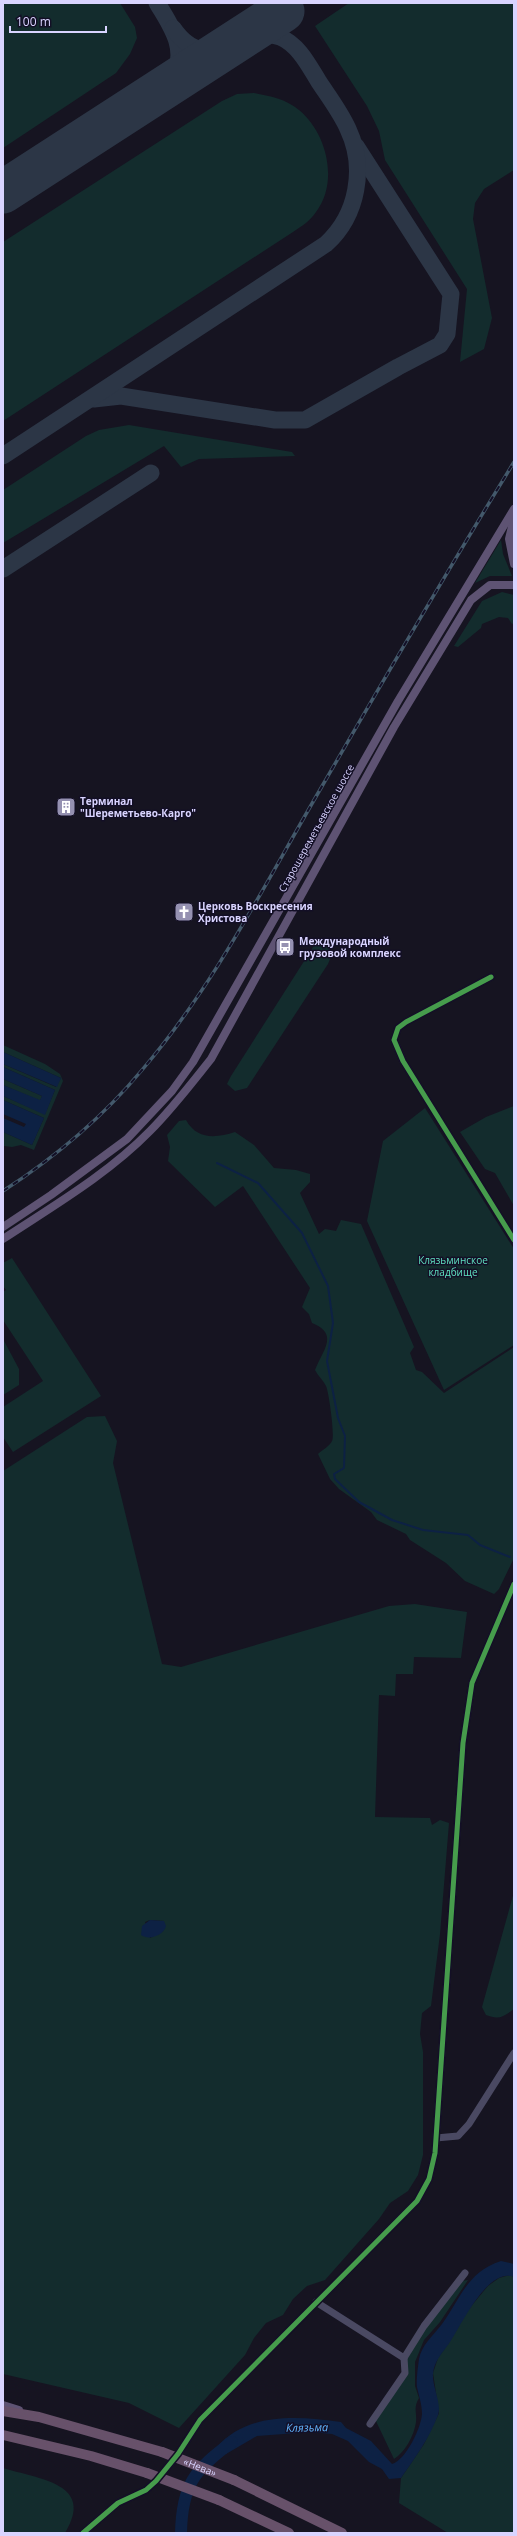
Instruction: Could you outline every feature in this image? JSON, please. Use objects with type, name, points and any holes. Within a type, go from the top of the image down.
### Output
[{"type":"highway","name":"«Нева»","points":[[3,2411],[39,2417],[162,2452],[234,2480],[342,2533]]},
{"type":"highway","points":[[3,2435],[91,2456],[147,2473],[219,2500],[289,2533]]},
{"type":"main road","name":"Старошереметьевское шоссе","points":[[3,1227],[51,1195],[127,1139],[172,1091],[193,1062],[398,701],[514,509]]},
{"type":"main road","points":[[514,518],[509,539],[514,564]]},
{"type":"main road","name":"Старошереметьевское шоссе","points":[[3,1239],[81,1187],[134,1146],[184,1094],[210,1059],[334,832],[450,634],[476,594],[497,584],[514,585]]},
{"type":"main road","points":[[3,2405],[39,2417]]},
{"type":"street","points":[[490,977],[406,1022],[398,1028],[394,1040],[403,1061],[514,1240]]},
{"type":"street","points":[[83,2533],[118,2503],[146,2490],[156,2481],[178,2454],[200,2420],[417,2201],[429,2179],[436,2138],[462,1751],[467,1706],[481,1658],[512,1596],[514,1584]]},
{"type":"street","points":[[436,2138],[458,2136],[469,2124],[514,2053]]},
{"type":"street","points":[[370,2424],[405,2372],[404,2358],[424,2326],[465,2273]]},
{"type":"street","points":[[316,2302],[404,2358]]},
{"type":"green space","points":[[3,3],[120,3],[135,27],[137,38],[130,54],[116,73],[3,148]]},
{"type":"green space","points":[[349,3],[514,3],[514,170],[484,189],[475,203],[473,219],[492,318],[484,349],[460,362],[467,289],[385,160],[379,131],[367,106],[315,26]]},
{"type":"green space","points":[[254,93],[278,98],[294,106],[309,120],[317,131],[327,158],[328,173],[327,187],[323,200],[314,215],[293,232],[3,421],[3,242],[222,101],[237,94]]},
{"type":"green space","points":[[129,425],[292,452],[295,456],[199,459],[181,467],[164,446],[3,543],[3,490],[86,436],[99,430]]},
{"type":"green space","points":[[501,540],[503,554],[512,576],[490,576],[475,583]]},
{"type":"green space","points":[[502,592],[514,595],[514,623],[512,624],[508,618],[499,617],[482,624],[481,628],[458,647],[454,646],[482,601]]},
{"type":"green space","points":[[321,942],[328,945],[332,954],[328,964],[247,1088],[235,1091],[227,1084],[231,1076],[315,944]]},
{"type":"green space","points":[[3,1045],[45,1064],[60,1074],[63,1081],[34,1150],[21,1145],[12,1147],[4,1146],[3,1132],[32,1145],[44,1118],[3,1100],[3,1096],[45,1114],[55,1090],[3,1067],[3,1064],[56,1087],[61,1078],[3,1052]]},
{"type":"green space","points":[[3,1079],[42,1096],[40,1101],[3,1085]]},
{"type":"green space","points":[[514,1106],[514,1206],[495,1173],[485,1169],[460,1132],[486,1117]]},
{"type":"green space","name":"Клязьминское кладбище","points":[[425,1108],[514,1249],[514,1345],[444,1390],[367,1221],[383,1141]]},
{"type":"green space","points":[[186,1120],[190,1127],[201,1134],[208,1136],[235,1132],[254,1145],[274,1168],[296,1170],[310,1174],[310,1182],[300,1193],[319,1234],[325,1229],[336,1231],[341,1220],[361,1224],[414,1347],[410,1353],[416,1370],[422,1372],[444,1393],[514,1347],[514,1558],[499,1589],[494,1594],[465,1581],[446,1563],[410,1540],[406,1534],[377,1520],[371,1512],[339,1489],[330,1479],[318,1454],[331,1443],[333,1438],[330,1405],[326,1386],[315,1370],[325,1350],[327,1338],[325,1332],[320,1327],[312,1323],[309,1314],[302,1307],[310,1288],[243,1186],[215,1207],[168,1161],[170,1147],[167,1135],[179,1121]]},
{"type":"green space","points":[[12,1258],[101,1396],[13,1452],[3,1437],[3,1407],[43,1381],[3,1320],[3,1292],[6,1290],[3,1286],[3,1263]]},
{"type":"green space","points":[[3,1339],[19,1369],[19,1385],[3,1395]]},
{"type":"green space","points":[[105,1416],[117,1441],[113,1463],[162,1664],[181,1667],[389,1606],[415,1604],[467,1612],[461,1658],[414,1657],[413,1674],[396,1674],[395,1696],[379,1695],[375,1817],[430,1818],[432,1825],[440,1820],[449,1823],[440,1934],[431,2006],[422,2013],[420,2034],[423,2052],[423,2155],[418,2175],[408,2191],[390,2203],[379,2219],[325,2280],[307,2286],[293,2299],[283,2315],[266,2323],[254,2338],[245,2355],[179,2428],[129,2403],[3,2374],[3,1471],[87,1417]],"holes":[[[150,1920],[164,1921],[163,1931],[150,1938],[145,1922]]]},
{"type":"green space","points":[[514,1892],[514,2009],[504,2016],[494,2017],[486,2015],[482,2007]]},
{"type":"green space","points":[[510,2275],[514,2277],[514,2533],[448,2533],[399,2503],[401,2478],[424,2444],[439,2413],[433,2373],[438,2358],[468,2310],[488,2286],[499,2278]]},
{"type":"green space","points":[[468,2280],[440,2322],[424,2340],[415,2362],[415,2386],[419,2398],[416,2407],[415,2427],[405,2448],[394,2459],[375,2419],[404,2376],[407,2359],[432,2317],[462,2281]]},
{"type":"green space","points":[[3,2468],[46,2480],[59,2486],[68,2493],[73,2503],[73,2516],[65,2533],[3,2533]]},
{"type":"water","points":[[3,1052],[61,1078],[57,1087],[3,1064]]},
{"type":"water","points":[[3,1067],[55,1090],[45,1115],[3,1096],[3,1085],[40,1100],[42,1096],[3,1079]]},
{"type":"water","points":[[3,1100],[44,1118],[32,1145],[3,1132],[3,1118],[24,1127],[26,1124],[3,1114]]},
{"type":"water","points":[[150,1920],[164,1921],[166,1926],[165,1929],[156,1936],[144,1937],[141,1935],[142,1926]]},
{"type":"water","points":[[501,2261],[514,2264],[514,2277],[504,2276],[495,2280],[485,2289],[476,2299],[437,2361],[433,2379],[439,2406],[438,2415],[426,2440],[401,2478],[389,2479],[382,2469],[369,2462],[348,2441],[332,2434],[311,2432],[257,2436],[226,2454],[216,2448],[228,2436],[242,2428],[258,2422],[274,2419],[307,2418],[341,2422],[346,2428],[371,2441],[392,2464],[397,2461],[412,2443],[421,2420],[422,2410],[417,2387],[420,2354],[428,2340],[442,2324],[472,2279],[489,2266]]},
{"type":"waterway","points":[[217,1163],[258,1183],[302,1233],[328,1286],[333,1323],[327,1361],[338,1418],[345,1436],[344,1468],[334,1474],[335,1479],[359,1502],[392,1520],[423,1530],[468,1535],[480,1545],[510,1557]]},
{"type":"waterway","name":"Клязьма","points":[[181,2533],[184,2502],[193,2480],[199,2470],[208,2461],[232,2442]]},
{"type":"taxiway","points":[[145,101],[171,79],[179,59],[179,49],[173,30],[157,3]]},
{"type":"taxiway","points":[[3,456],[326,244],[337,232],[352,205],[356,190],[357,174],[357,159],[354,144],[338,111],[307,63],[293,45],[280,37],[265,34],[251,36],[211,49],[199,49],[186,42],[173,28]]},
{"type":"taxiway","points":[[94,399],[121,396],[275,420],[305,420],[440,345],[447,334],[451,294],[356,146]]},
{"type":"taxiway","points":[[3,569],[151,473]]},
{"type":"runway","points":[[3,192],[283,11]]},
{"type":"railway","points":[[3,1191],[59,1151],[111,1104],[142,1070],[168,1038],[192,1004],[238,934],[392,665],[514,462]]},
{"type":"cycle path","points":[[491,977],[406,1022],[398,1028],[394,1040],[403,1061],[514,1240]]},
{"type":"cycle path","points":[[83,2533],[118,2503],[146,2490],[156,2481],[178,2454],[200,2420],[417,2201],[429,2179],[435,2153],[463,1743],[472,1683],[514,1584]]},
{"type":"place","name":"Терминал \"Шереметьево-Карго\"","points":[[66,807]]},
{"type":"place","name":"Церковь Воскресения Христова","points":[[184,912]]},
{"type":"place","name":"Международный грузовой комплекс","points":[[285,947]]}]
